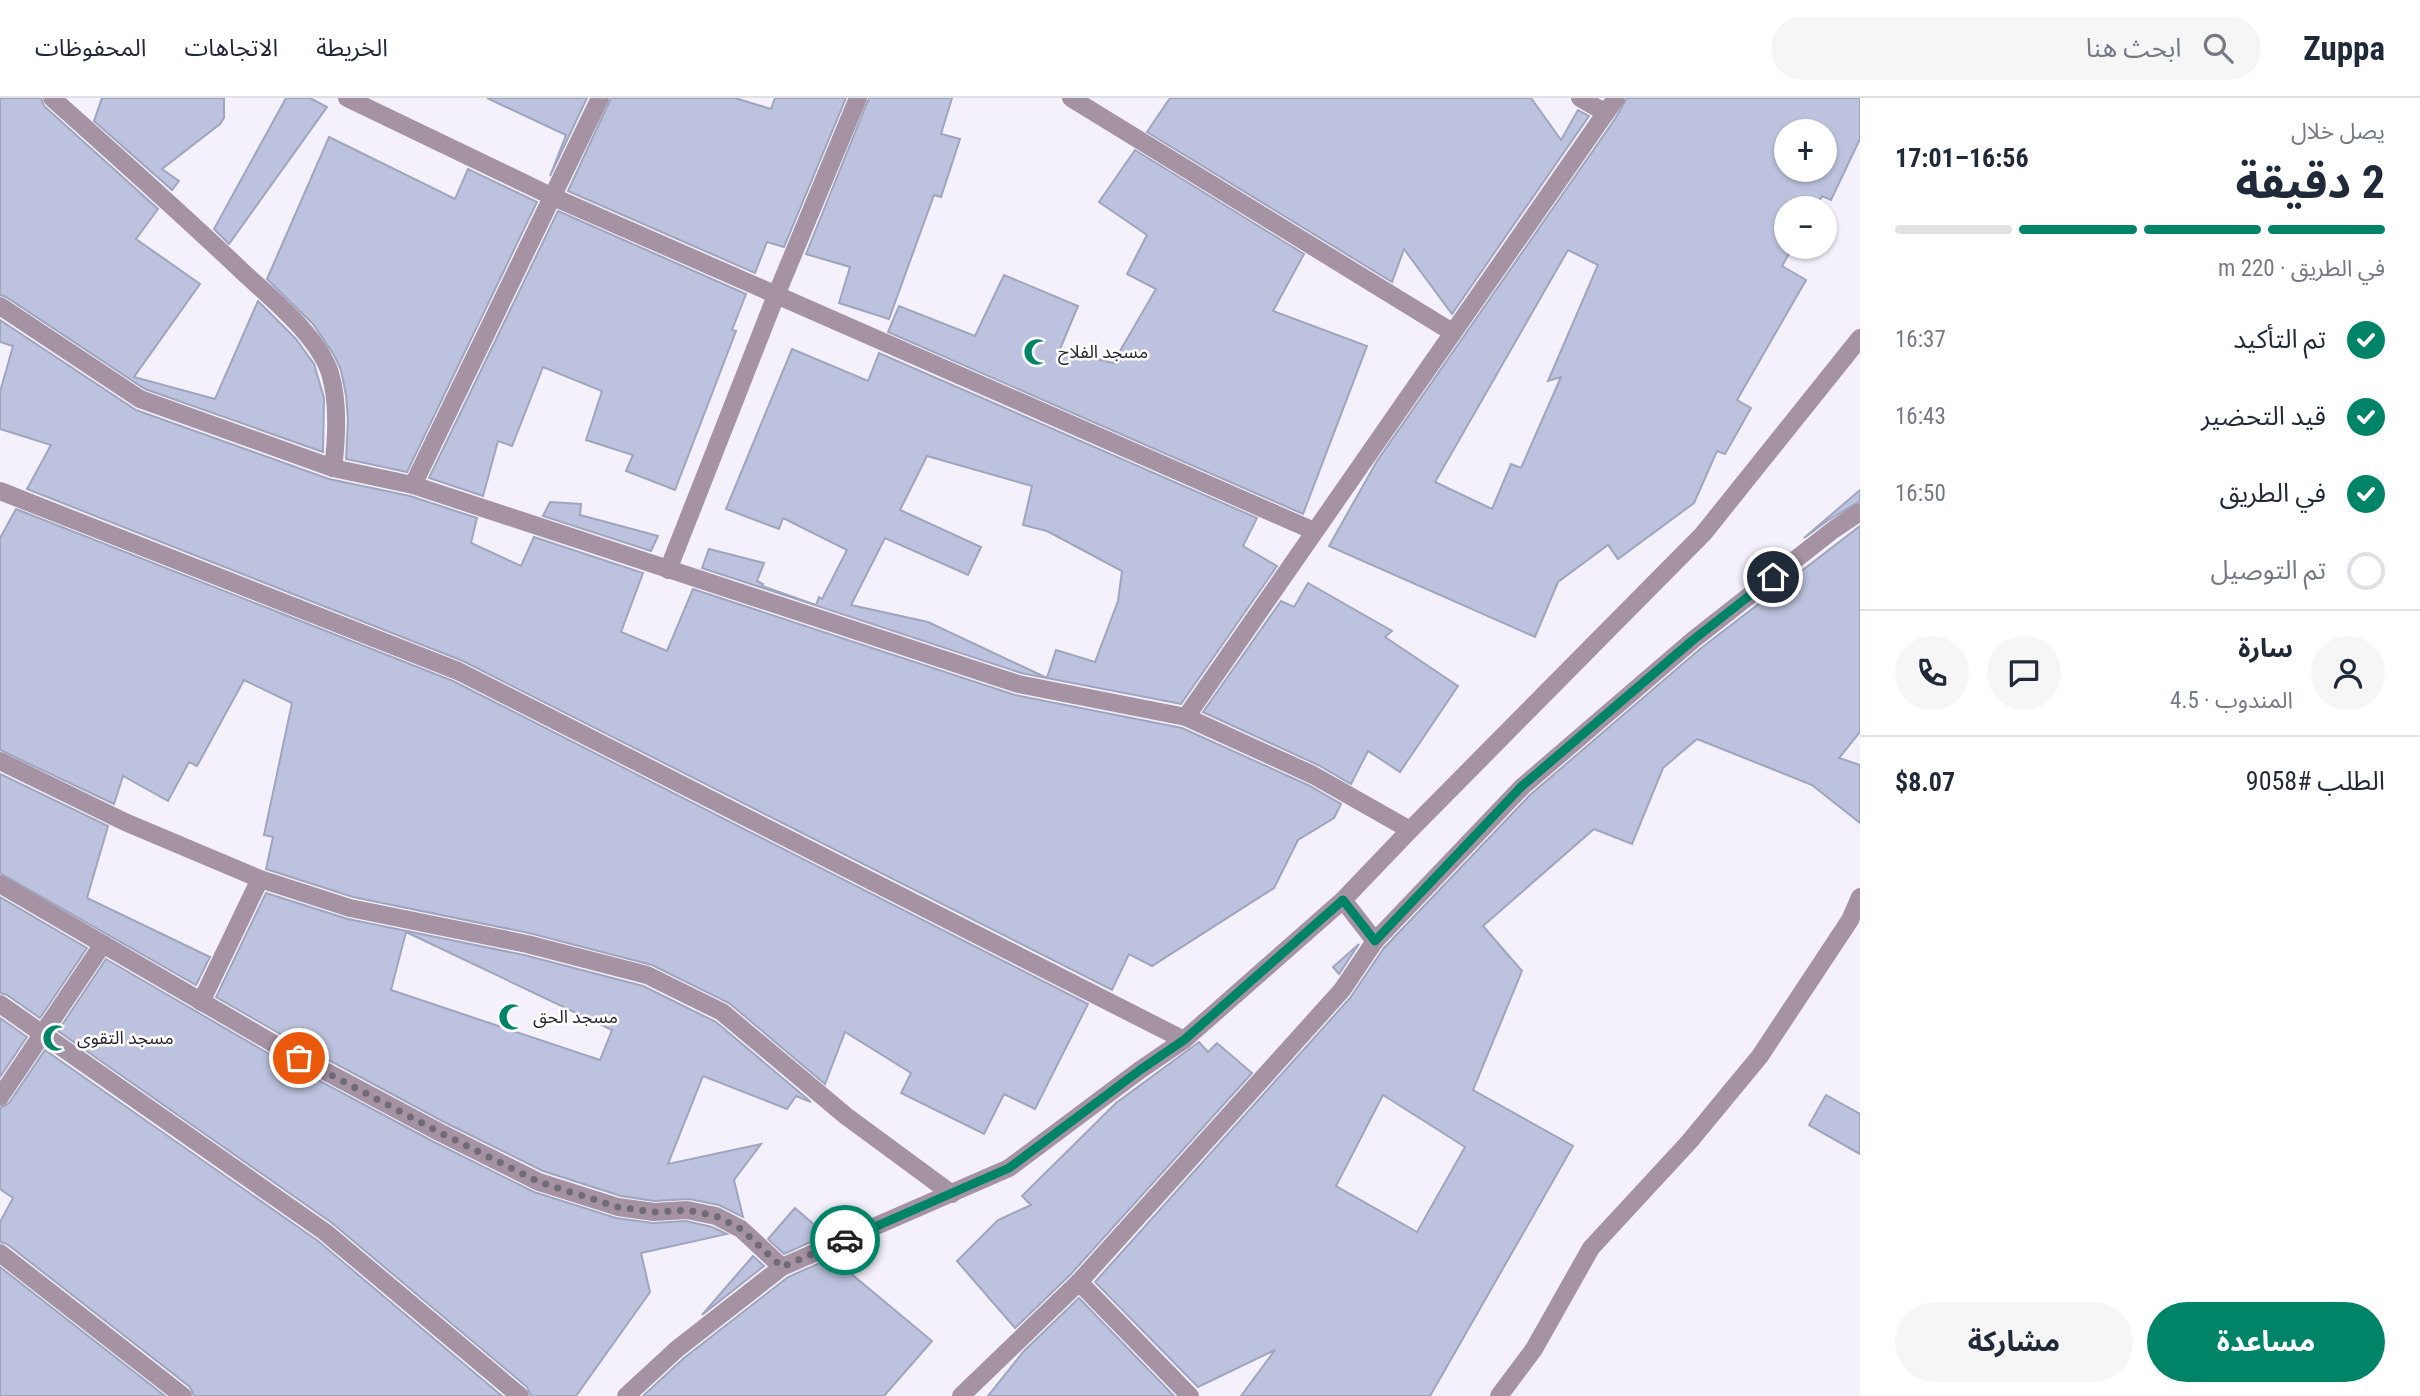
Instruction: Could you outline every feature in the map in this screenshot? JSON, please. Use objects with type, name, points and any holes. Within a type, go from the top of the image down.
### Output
[{"type":"street","points":[[52,98],[212,243],[313,342],[330,372],[337,437],[333,468]]},
{"type":"street","points":[[346,98],[551,196],[1314,531]]},
{"type":"street","points":[[413,485],[600,98]]},
{"type":"street","points":[[668,570],[776,293],[858,98]]},
{"type":"street","points":[[1186,717],[1611,106],[1580,98]]},
{"type":"street","points":[[1076,99],[1452,332]]},
{"type":"street","points":[[0,306],[140,399],[333,468],[413,485],[1018,684],[1186,717],[1313,775],[1410,830]]},
{"type":"street","points":[[626,1396],[677,1349],[782,1267],[1009,1168],[1184,1040],[1343,900],[1703,534],[1859,334]]},
{"type":"street","points":[[0,491],[458,671],[1184,1040]]},
{"type":"street","points":[[961,1396],[1079,1283],[1342,990],[1375,941],[1521,787],[1693,640],[1833,530],[1860,512]]},
{"type":"street","points":[[0,761],[125,822],[260,879],[350,908],[527,944],[647,975],[722,1012],[846,1115],[952,1194]]},
{"type":"street","points":[[201,1002],[260,879]]},
{"type":"street","points":[[0,884],[310,1064],[539,1182],[618,1207],[654,1212],[687,1210],[716,1216],[741,1229],[782,1267]]},
{"type":"street","points":[[1499,1396],[1534,1349],[1591,1248],[1689,1142],[1760,1056],[1850,920],[1860,897]]},
{"type":"street","points":[[1343,900],[1375,941]]},
{"type":"street","points":[[0,1097],[45,1034],[103,944]]},
{"type":"street","points":[[0,1004],[325,1232],[520,1396]]},
{"type":"street","points":[[0,1252],[183,1396]]},
{"type":"street","points":[[1079,1283],[1190,1396]]},
{"type":"building","points":[[0,98],[41,98],[44,106],[158,209],[136,239],[200,284],[134,377],[215,399],[258,301],[296,339],[314,364],[324,398],[323,452],[145,389],[0,295]]},
{"type":"building","points":[[102,98],[224,98],[224,118],[162,169],[179,181],[172,190],[94,121]]},
{"type":"building","points":[[286,98],[310,98],[327,107],[229,244],[214,229]]},
{"type":"building","points":[[487,98],[587,98],[550,176],[566,135]]},
{"type":"building","points":[[611,98],[735,98],[771,109],[775,98],[846,98],[784,247],[767,242],[755,273],[568,191]]},
{"type":"building","points":[[869,98],[952,98],[941,134],[960,139],[941,197],[934,195],[889,319],[839,303],[850,267],[806,254]]},
{"type":"building","points":[[1170,98],[1531,98],[1561,140],[1578,110],[1589,116],[1452,314],[1404,249],[1392,282],[1147,132]]},
{"type":"building","points":[[1627,98],[1860,98],[1860,139],[1833,196],[1774,196],[1774,259],[1786,259],[1782,266],[1806,280],[1737,400],[1751,408],[1725,454],[1717,451],[1694,503],[1618,559],[1608,545],[1558,582],[1535,637],[1329,546],[1377,461]],"holes":[[[1568,250],[1598,265],[1548,381],[1561,377],[1521,468],[1511,464],[1492,509],[1435,482]]]},
{"type":"building","points":[[329,137],[455,199],[468,169],[537,202],[407,472],[346,459],[348,420],[341,370],[313,324],[267,279]]},
{"type":"building","points":[[1135,150],[1304,254],[1273,311],[1367,346],[1303,514],[888,332],[899,306],[975,336],[1004,275],[1078,306],[1060,349],[1113,363],[1156,289],[1127,274],[1147,235],[1099,202]]},
{"type":"building","points":[[558,211],[746,294],[732,330],[736,331],[675,490],[626,471],[633,455],[586,440],[602,391],[543,367],[512,446],[498,441],[483,496],[429,478]]},
{"type":"building","points":[[0,320],[136,410],[329,479],[410,496],[477,518],[471,543],[521,566],[534,537],[643,573],[621,632],[667,651],[693,589],[1015,695],[1182,728],[1308,785],[1341,804],[1334,818],[1298,840],[1274,888],[1152,966],[1129,954],[1112,990],[463,661],[27,489],[51,445],[0,429],[0,392],[13,346],[0,342]]},
{"type":"building","points":[[792,349],[868,381],[879,353],[1257,518],[1243,546],[1277,566],[1181,704],[1021,673],[702,568],[709,549],[764,563],[757,581],[763,584],[762,586],[816,605],[819,597],[822,599],[847,550],[783,518],[779,529],[726,509]],"holes":[[[927,456],[1032,486],[1023,525],[1047,531],[1122,571],[1118,601],[1095,662],[1056,650],[1047,678],[928,622],[851,605],[885,538],[968,575],[981,547],[900,510]]]},
{"type":"building","points":[[1860,490],[1860,501],[1804,538]]},
{"type":"building","points":[[550,502],[581,504],[580,515],[658,536],[651,551],[543,516]]},
{"type":"building","points":[[16,509],[453,681],[1088,1004],[1035,1109],[1004,1094],[984,1134],[901,1093],[911,1073],[845,1032],[825,1084],[729,1003],[652,965],[529,933],[353,897],[266,869],[273,837],[264,835],[292,703],[244,680],[197,766],[189,762],[168,801],[123,776],[114,804],[0,750],[0,538]]},
{"type":"building","points":[[1860,526],[1860,732],[1839,758],[1860,765],[1860,823],[1812,785],[1697,739],[1663,768],[1632,844],[1594,829],[1483,926],[1522,971],[1473,1090],[1573,1146],[1430,1396],[1241,1396],[1275,1350],[1198,1387],[1095,1282],[1350,998],[1384,948],[1530,795],[1700,649]],"holes":[[[1383,1095],[1465,1147],[1417,1232],[1336,1186]]]},
{"type":"building","points":[[1308,583],[1392,631],[1385,637],[1458,686],[1400,772],[1368,751],[1351,784],[1318,765],[1203,712],[1281,601],[1294,607]]},
{"type":"building","points":[[0,774],[108,826],[87,898],[210,957],[196,985],[0,873]]},
{"type":"building","points":[[266,893],[348,919],[524,955],[643,986],[716,1022],[811,1102],[796,1096],[787,1109],[703,1076],[668,1164],[761,1144],[734,1180],[743,1217],[719,1205],[689,1199],[654,1201],[621,1196],[543,1171],[444,1122],[216,997]],"holes":[[[406,932],[612,1030],[600,1060],[391,990]]]},
{"type":"building","points":[[0,897],[87,948],[40,1018],[0,993]]},
{"type":"building","points":[[1359,944],[1339,974],[1333,967]]},
{"type":"building","points":[[106,959],[271,1055],[534,1192],[616,1218],[653,1223],[686,1221],[712,1227],[727,1234],[641,1253],[650,1292],[576,1396],[531,1396],[527,1387],[332,1223],[58,1031]]},
{"type":"building","points":[[0,1018],[27,1037],[0,1077]]},
{"type":"building","points":[[1199,1042],[1208,1052],[1217,1043],[1252,1073],[1071,1274],[1015,1328],[957,1261],[998,1220],[1031,1205],[1022,1196],[1116,1103]]},
{"type":"building","points":[[45,1050],[318,1241],[502,1396],[194,1396],[190,1387],[7,1244],[0,1242],[0,1222],[13,1198],[0,1189],[0,1108],[9,1103]]},
{"type":"building","points":[[1826,1095],[1860,1114],[1860,1154],[1809,1125]]},
{"type":"building","points":[[795,1208],[826,1235],[784,1254],[768,1239]]},
{"type":"building","points":[[845,1252],[851,1257],[843,1267],[932,1341],[884,1396],[643,1396],[684,1358],[788,1277]]},
{"type":"building","points":[[753,1256],[764,1266],[702,1315],[734,1278]]},
{"type":"building","points":[[0,1267],[165,1396],[0,1396]]},
{"type":"building","points":[[1079,1298],[1174,1396],[988,1396],[1023,1352]]},
{"type":"way so far","points":[[299,1058],[539,1182],[618,1207],[654,1212],[687,1210],[716,1216],[741,1229],[782,1267],[845,1240]]},
{"type":"place","name":"مسجد الفلاح","points":[[1037,352]]},
{"type":"place","name":"مسجد الحق","points":[[512,1017]]},
{"type":"place","name":"مسجد التقوى","points":[[56,1038]]},
{"type":"route","points":[[845,1240],[1009,1168],[1184,1040],[1343,900],[1375,941],[1521,787],[1693,640],[1773,577]]}]
